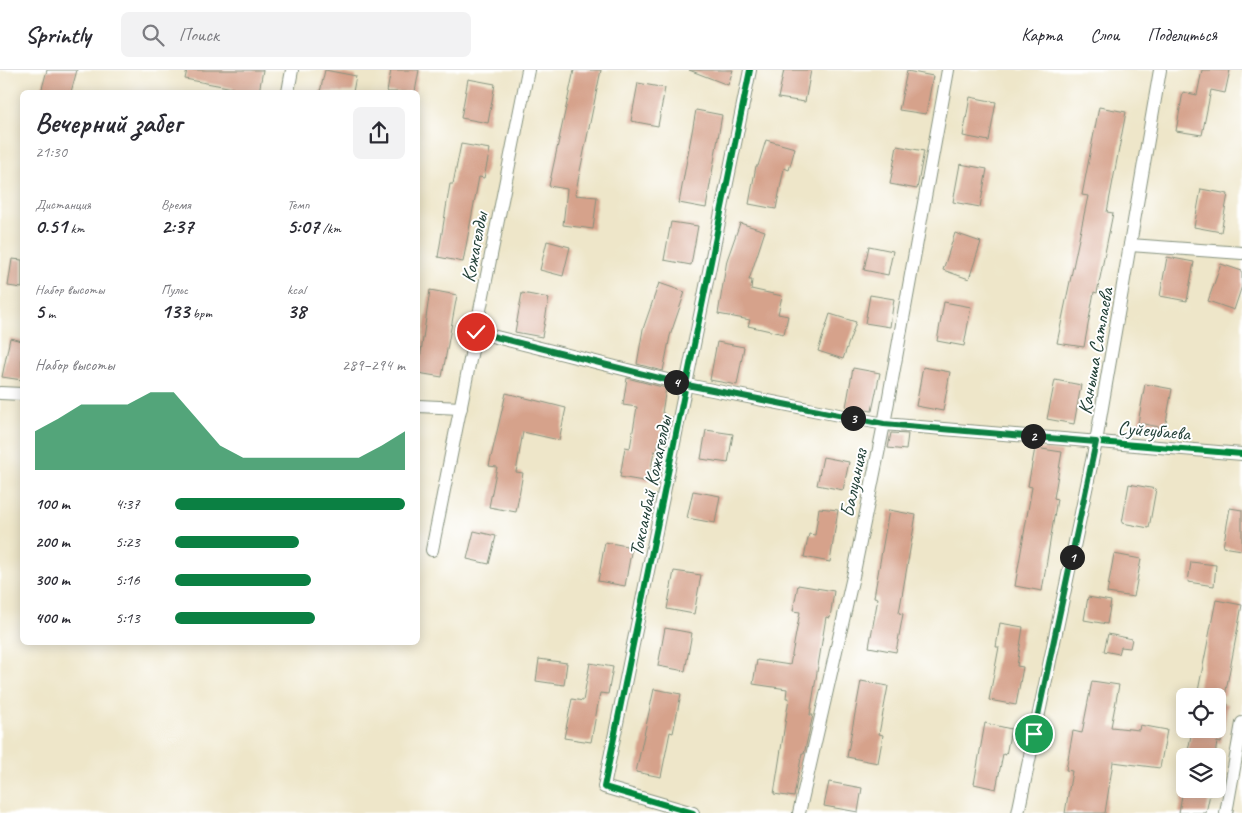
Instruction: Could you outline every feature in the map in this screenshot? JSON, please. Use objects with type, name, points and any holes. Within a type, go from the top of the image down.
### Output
[{"type":"street","points":[[288,90],[292,70]]},
{"type":"street","name":"Кожагелды","points":[[432,550],[528,70]]},
{"type":"street","name":"Токсанбай Кожагелды","points":[[693,813],[604,787],[750,70]]},
{"type":"street","name":"Балуанияз","points":[[799,813],[854,572],[884,424],[948,70]]},
{"type":"street","name":"Каныша Сатпаева","points":[[1018,813],[1096,442],[1160,70]]},
{"type":"street","points":[[1130,246],[1242,253]]},
{"type":"street","name":"Суйеубаева","points":[[476,332],[687,385],[884,424],[1242,454]]},
{"type":"street","points":[[0,393],[20,394]]},
{"type":"street","points":[[420,406],[461,408]]},
{"type":"street","points":[[1226,813],[1242,723]]},
{"type":"building","points":[[47,70],[77,70],[72,90],[42,90]]},
{"type":"building","points":[[187,70],[263,70],[259,90],[233,90],[233,88],[185,79]]},
{"type":"building","points":[[325,70],[356,76],[353,90],[320,90]]},
{"type":"building","points":[[391,70],[419,70],[415,90],[387,90]]},
{"type":"building","points":[[574,70],[601,70],[575,195],[597,197],[593,229],[563,225],[567,189],[549,186]]},
{"type":"building","points":[[689,70],[733,70],[728,85]]},
{"type":"building","points":[[784,70],[811,70],[805,102],[778,98]]},
{"type":"building","points":[[1202,70],[1230,70],[1225,93],[1211,90],[1202,135],[1176,131],[1183,92],[1197,95]]},
{"type":"building","points":[[907,71],[933,76],[926,114],[899,110]]},
{"type":"building","points":[[468,79],[495,84],[488,123],[461,118]]},
{"type":"building","points":[[638,83],[665,88],[658,126],[631,121]]},
{"type":"building","points":[[970,97],[996,102],[989,141],[963,136]]},
{"type":"building","points":[[1099,107],[1126,112],[1107,212],[1113,213],[1097,293],[1094,292],[1084,347],[1057,343],[1088,196],[1082,195]]},
{"type":"building","points":[[696,110],[722,115],[706,208],[679,203]]},
{"type":"building","points":[[766,140],[795,148],[789,170],[784,168],[776,209],[749,204],[756,166],[758,166]]},
{"type":"building","points":[[461,144],[490,149],[484,178],[479,177],[463,262],[438,257],[450,184],[453,184]]},
{"type":"building","points":[[897,146],[924,151],[917,189],[890,184]]},
{"type":"building","points":[[960,164],[987,169],[980,207],[953,202]]},
{"type":"building","points":[[1201,189],[1228,194],[1221,232],[1194,227]]},
{"type":"building","points":[[671,222],[698,226],[691,265],[664,260]]},
{"type":"building","points":[[740,223],[765,231],[749,280],[752,280],[751,289],[782,296],[778,314],[788,316],[784,334],[748,326],[750,320],[718,314],[727,260]]},
{"type":"building","points":[[955,233],[981,242],[969,279],[943,270]]},
{"type":"building","points":[[547,241],[570,247],[563,276],[540,270]]},
{"type":"building","points":[[869,246],[893,251],[888,275],[864,270]]},
{"type":"building","points":[[1167,257],[1194,262],[1187,301],[1160,296]]},
{"type":"building","points":[[12,259],[20,260],[20,288],[8,286]]},
{"type":"building","points":[[1221,264],[1242,271],[1242,286],[1234,310],[1208,301]]},
{"type":"building","points":[[659,283],[685,292],[670,336],[663,371],[637,364],[643,329]]},
{"type":"building","points":[[430,290],[457,295],[442,377],[420,373],[420,359]]},
{"type":"building","points":[[522,293],[549,298],[542,337],[515,332]]},
{"type":"building","points":[[870,295],[894,299],[890,327],[865,323]]},
{"type":"building","points":[[944,302],[971,307],[964,346],[937,341]]},
{"type":"building","points":[[830,314],[856,322],[843,359],[818,351]]},
{"type":"building","points":[[10,338],[20,340],[20,380],[2,377]]},
{"type":"building","points":[[717,342],[744,347],[737,385],[710,380]]},
{"type":"building","points":[[923,367],[950,372],[943,411],[916,406]]},
{"type":"building","points":[[853,368],[880,373],[872,411],[846,407]]},
{"type":"building","points":[[627,378],[666,388],[662,413],[664,413],[657,452],[654,451],[649,482],[620,477],[625,447],[630,448],[637,407],[623,405]]},
{"type":"building","points":[[1055,380],[1081,385],[1074,424],[1047,419]]},
{"type":"building","points":[[1145,384],[1172,389],[1165,428],[1138,423]]},
{"type":"building","points":[[506,393],[566,408],[559,440],[523,432],[516,472],[523,473],[516,512],[489,507],[497,467],[489,466]]},
{"type":"building","points":[[706,430],[733,434],[728,463],[701,459]]},
{"type":"building","points":[[891,433],[908,434],[906,450],[888,448]]},
{"type":"building","points":[[1035,448],[1062,452],[1054,498],[1057,499],[1042,591],[1015,586],[1032,487],[1028,486]]},
{"type":"building","points":[[823,457],[849,462],[843,490],[817,485]]},
{"type":"building","points":[[1129,484],[1156,489],[1149,528],[1122,523]]},
{"type":"building","points":[[693,491],[720,496],[715,523],[687,518]]},
{"type":"building","points":[[819,508],[838,510],[830,562],[804,557],[809,534],[815,535]]},
{"type":"building","points":[[1230,508],[1242,510],[1242,550],[1223,547]]},
{"type":"building","points":[[889,510],[916,515],[899,613],[903,614],[896,652],[869,647],[878,598],[874,597]]},
{"type":"building","points":[[474,531],[496,536],[489,564],[467,559]]},
{"type":"building","points":[[605,542],[632,547],[625,586],[598,581]]},
{"type":"building","points":[[1114,554],[1141,559],[1134,597],[1107,593]]},
{"type":"building","points":[[1191,562],[1216,565],[1214,586],[1188,582]]},
{"type":"building","points":[[674,571],[701,575],[694,614],[667,609]]},
{"type":"building","points":[[798,585],[834,591],[830,618],[826,617],[810,715],[813,715],[804,754],[802,753],[794,797],[774,794],[789,698],[786,698],[787,689],[753,684],[757,660],[790,665],[800,612],[793,611]]},
{"type":"building","points":[[1088,597],[1111,601],[1107,624],[1084,620]]},
{"type":"building","points":[[1216,600],[1242,605],[1226,691],[1226,688],[1199,688]]},
{"type":"building","points":[[1000,623],[1023,627],[1017,666],[1023,667],[1016,705],[989,700],[999,647],[996,647]]},
{"type":"building","points":[[665,628],[692,633],[685,671],[658,666]]},
{"type":"building","points":[[1108,634],[1132,639],[1130,648],[1121,647],[1119,654],[1104,651]]},
{"type":"building","points":[[539,659],[567,663],[564,685],[536,681]]},
{"type":"building","points":[[590,663],[613,667],[608,694],[600,693],[591,742],[564,738],[572,699],[583,701]]},
{"type":"building","points":[[861,681],[888,686],[879,734],[883,735],[878,763],[847,757]]},
{"type":"building","points":[[1092,681],[1119,685],[1111,727],[1139,730],[1140,725],[1167,730],[1160,768],[1113,762],[1105,813],[1065,813],[1072,771],[1066,770],[1073,731],[1082,733]]},
{"type":"building","points":[[654,689],[681,694],[673,733],[670,732],[661,777],[636,772]]},
{"type":"building","points":[[985,723],[1011,729],[1006,755],[1003,754],[996,789],[974,784]]},
{"type":"building","points":[[1190,738],[1222,738],[1221,743],[1217,742],[1216,748],[1189,748]]},
{"type":"building","points":[[829,782],[862,788],[858,812],[824,806]]},
{"type":"building","points":[[1182,798],[1209,798],[1206,813],[1179,813]]},
{"type":"cycle path","points":[[693,813],[604,787],[750,70]]},
{"type":"cycle path","points":[[476,332],[687,385],[884,424],[1242,454]]},
{"type":"route","points":[[476,332],[687,385],[884,424],[1096,442],[1034,734]]}]
